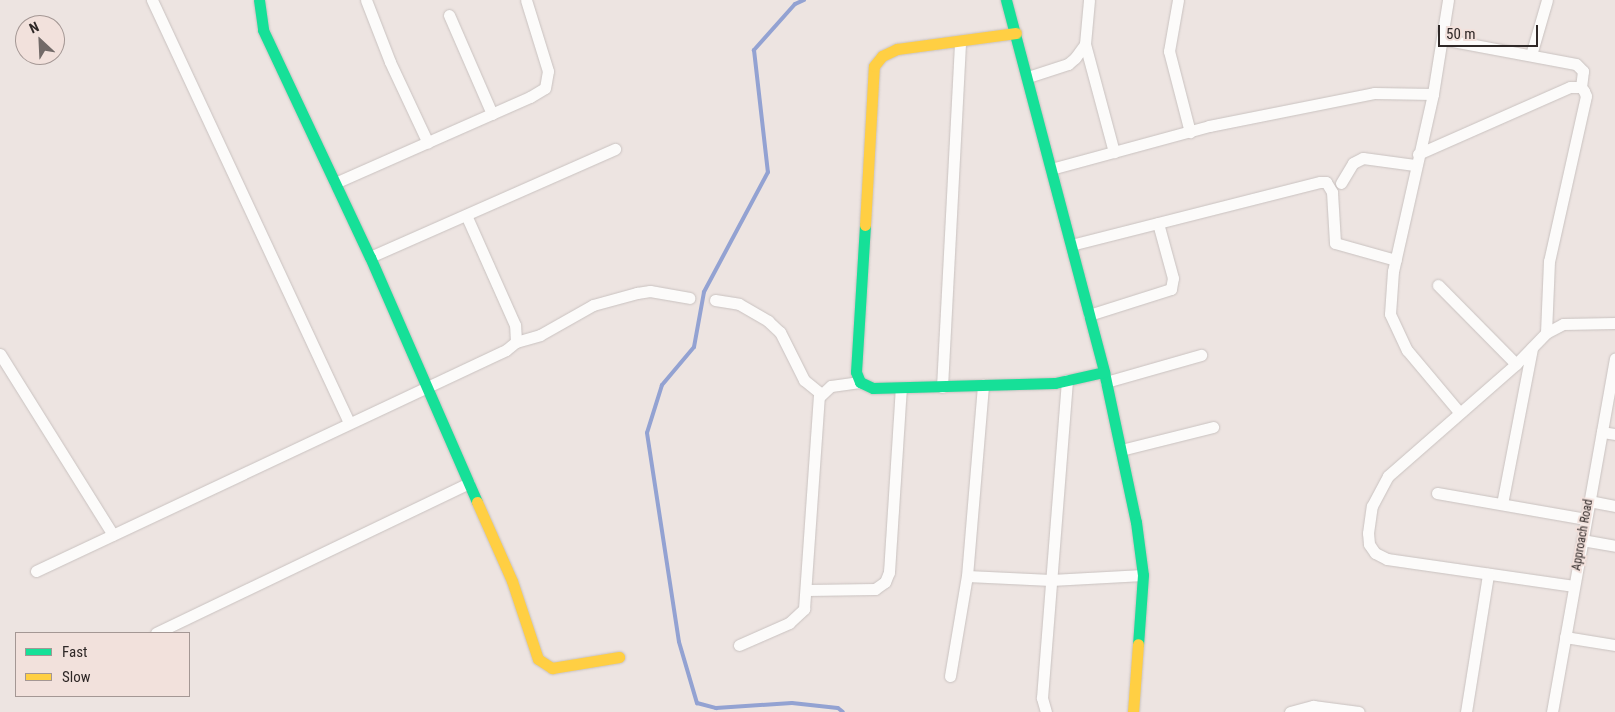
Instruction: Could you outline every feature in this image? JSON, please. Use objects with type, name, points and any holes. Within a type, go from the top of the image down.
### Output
[{"type":"street","points":[[152,0],[349,422]]},
{"type":"street","points":[[259,0],[263,30],[370,257],[425,387],[469,483],[512,582],[534,650],[544,665],[552,668],[619,657]]},
{"type":"street","points":[[366,0],[428,143]]},
{"type":"street","points":[[335,183],[539,93],[548,80],[526,0]]},
{"type":"street","points":[[1006,0],[1028,77],[1105,377],[1136,522],[1142,575],[1133,712]]},
{"type":"street","points":[[1089,0],[1085,44],[1114,152]]},
{"type":"street","points":[[1178,0],[1169,51],[1190,132]]},
{"type":"street","points":[[1448,0],[1433,94],[1396,260],[1390,301],[1392,323],[1412,357],[1460,412]]},
{"type":"street","points":[[1531,56],[1547,0]]},
{"type":"street","points":[[449,15],[492,114]]},
{"type":"street","points":[[860,382],[856,372],[874,66],[882,56],[897,49],[1016,33]]},
{"type":"street","points":[[1442,39],[1580,66],[1583,71],[1581,86],[1586,96],[1549,261],[1546,333]]},
{"type":"street","points":[[942,387],[960,42]]},
{"type":"street","points":[[1028,77],[1068,64],[1085,44]]},
{"type":"street","points":[[1341,183],[1353,163],[1363,158],[1417,159],[1570,87],[1581,86]]},
{"type":"street","points":[[1051,170],[1190,132],[1374,93],[1433,94]]},
{"type":"street","points":[[370,257],[615,149]]},
{"type":"street","points":[[1071,246],[1158,222],[1326,182],[1332,192],[1335,243],[1396,260]]},
{"type":"street","points":[[466,215],[515,325],[516,342]]},
{"type":"street","points":[[1089,315],[1171,289],[1173,278],[1158,222]]},
{"type":"street","points":[[1438,285],[1516,364]]},
{"type":"street","points":[[36,571],[349,422],[506,350],[516,342],[550,330],[593,305],[637,292],[650,291],[689,298]]},
{"type":"street","points":[[715,300],[739,304],[768,321],[780,332],[804,380],[820,393]]},
{"type":"street","points":[[1574,586],[1387,559],[1375,553],[1369,544],[1372,506],[1388,476],[1516,364],[1546,333],[1574,322],[1615,323]]},
{"type":"street","points":[[1502,504],[1532,348]]},
{"type":"street","points":[[0,354],[113,535]]},
{"type":"street","points":[[820,393],[830,386],[860,382],[873,388],[901,388],[1105,377],[1201,354]]},
{"type":"street","name":"Approach Road","points":[[1552,712],[1602,432],[1611,399],[1615,358]]},
{"type":"street","points":[[1044,711],[1042,698],[1067,380]]},
{"type":"street","points":[[950,676],[967,576],[983,385]]},
{"type":"street","points":[[807,590],[875,589],[885,582],[889,572],[901,388]]},
{"type":"street","points":[[739,645],[797,618],[804,609],[807,590],[820,393]]},
{"type":"street","points":[[1120,450],[1214,427]]},
{"type":"street","points":[[1602,432],[1615,434]]},
{"type":"street","points":[[158,632],[469,483]]},
{"type":"street","points":[[1437,493],[1586,519]]},
{"type":"street","points":[[1589,501],[1615,506]]},
{"type":"street","points":[[1582,540],[1615,546]]},
{"type":"street","points":[[1466,712],[1488,574]]},
{"type":"street","points":[[967,576],[1051,580],[1142,575]]},
{"type":"street","points":[[1565,637],[1615,646]]},
{"type":"street","points":[[1290,712],[1313,706],[1359,712]]},
{"type":"waterway","points":[[804,0],[795,4],[754,50],[768,172],[704,292],[694,347],[662,385],[647,433],[679,642],[697,703],[716,708],[792,703],[838,708],[843,712]]},
{"type":"traffic: fast","points":[[259,0],[263,30],[370,257],[477,502]]},
{"type":"traffic: fast","points":[[1006,0],[1104,372],[1136,522],[1143,575],[1138,644]]},
{"type":"traffic: fast","points":[[865,225],[856,372],[860,382],[873,388],[1055,383],[1104,372]]},
{"type":"traffic: slow","points":[[865,225],[874,66],[882,56],[897,49],[1016,33]]},
{"type":"traffic: slow","points":[[477,502],[512,581],[538,659],[552,668],[619,657]]},
{"type":"traffic: slow","points":[[1133,712],[1138,644]]}]
